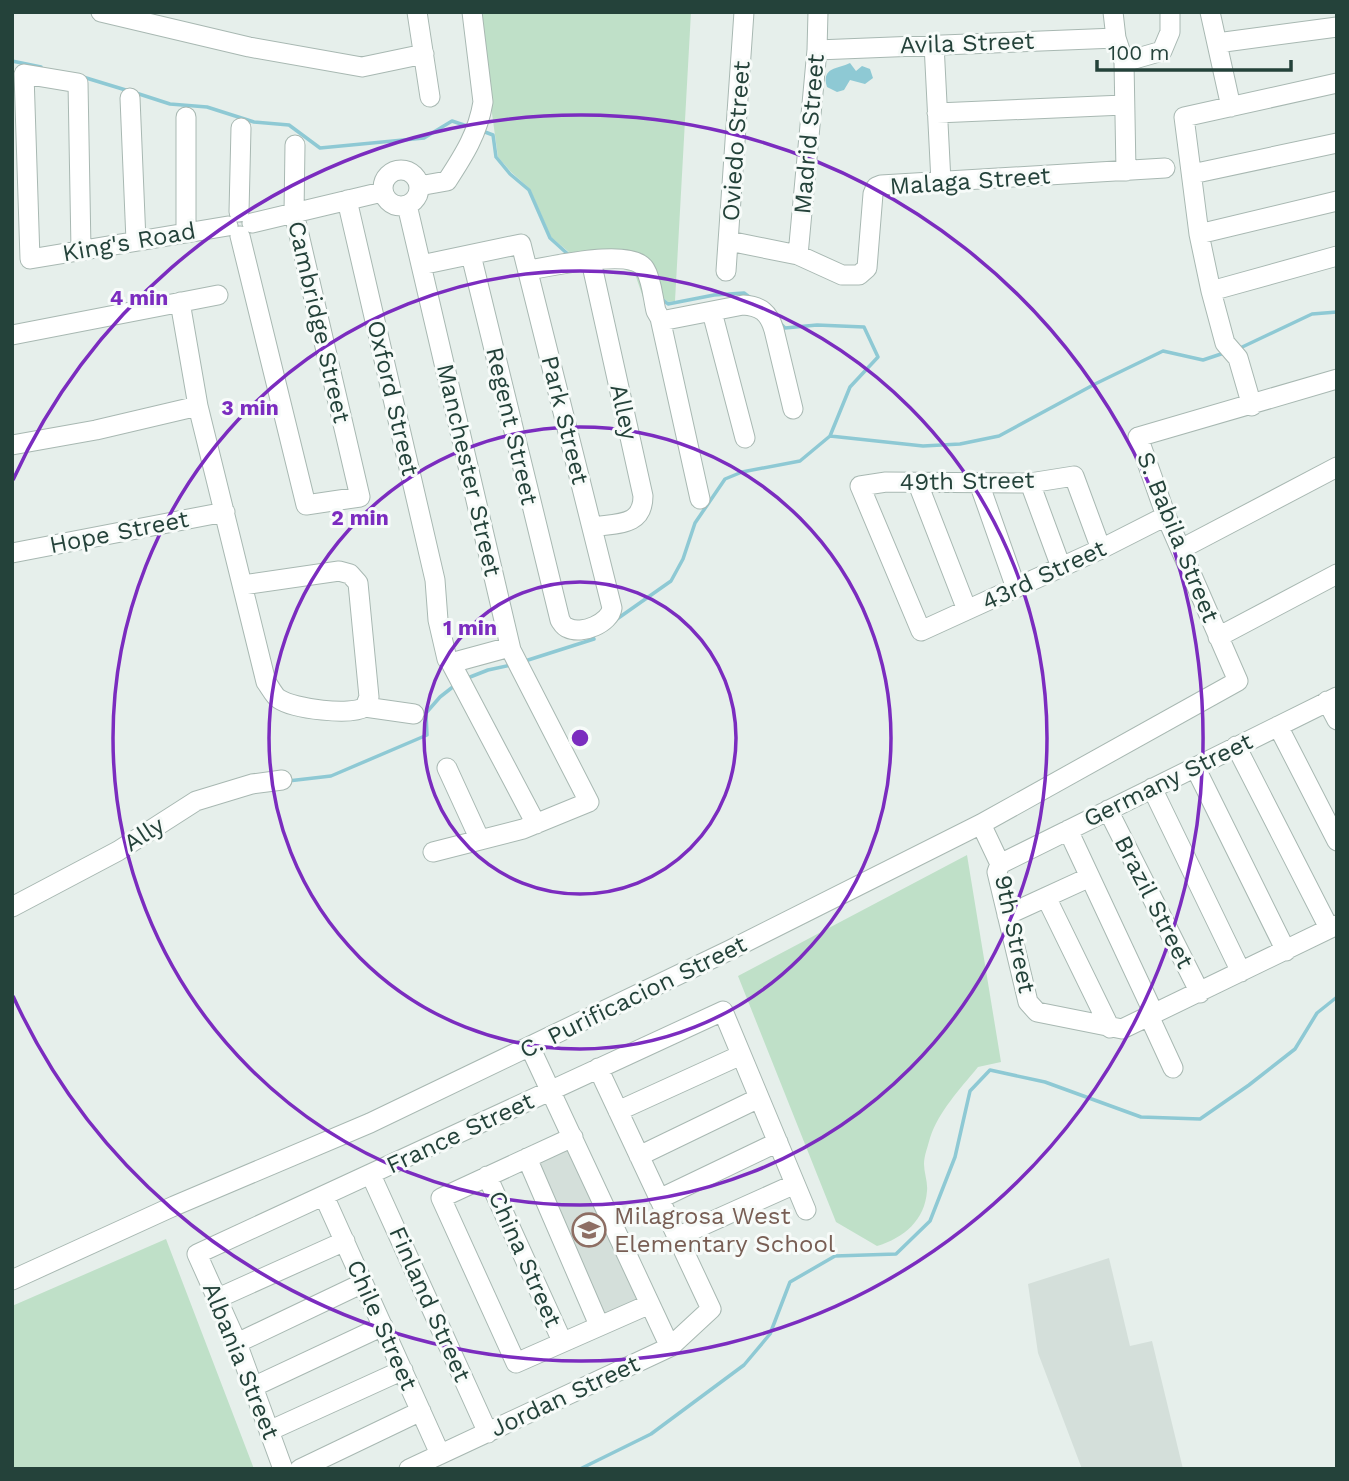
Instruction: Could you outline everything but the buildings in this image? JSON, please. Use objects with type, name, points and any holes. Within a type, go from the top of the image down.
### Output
[{"type":"street","points":[[101,12],[262,49],[362,67],[424,54]]},
{"type":"street","points":[[417,12],[430,97]]},
{"type":"street","points":[[419,186],[447,181],[472,144],[481,115],[484,102],[472,12]]},
{"type":"street","name":"Oviedo Street","points":[[726,271],[744,12]]},
{"type":"street","name":"Madrid Street","points":[[798,255],[817,50],[818,12]]},
{"type":"street","points":[[1113,12],[1116,38],[1124,62],[1126,171]]},
{"type":"street","points":[[1124,62],[1162,51],[1170,32],[1170,12]]},
{"type":"street","points":[[1210,12],[1231,107]]},
{"type":"street","points":[[1217,43],[1337,27]]},
{"type":"street","name":"Avila Street","points":[[817,50],[1116,38]]},
{"type":"street","points":[[934,44],[941,182]]},
{"type":"street","name":"King's Road","points":[[80,250],[78,83],[24,74],[30,259],[240,224],[382,192]]},
{"type":"street","points":[[1337,83],[1184,117],[1199,234],[1210,291],[1252,406],[1337,379]]},
{"type":"street","points":[[130,98],[136,241]]},
{"type":"street","points":[[937,113],[1124,105]]},
{"type":"street","points":[[186,117],[186,232]]},
{"type":"street","points":[[240,224],[241,128]]},
{"type":"street","points":[[1192,174],[1337,143]]},
{"type":"street","name":"Cambridge Street","points":[[240,224],[306,505],[360,497],[294,213],[295,145]]},
{"type":"street","name":"Malaga Street","points":[[729,241],[798,255],[842,275],[859,275],[867,268],[876,187],[881,185],[1165,168]]},
{"type":"street","points":[[397,170],[409,172],[418,180],[419,186],[416,198],[407,205],[395,206],[389,203],[382,192],[384,180],[397,170]]},
{"type":"street","name":"Oxford Street","points":[[347,200],[435,580],[438,620],[447,659],[452,663],[536,824]]},
{"type":"street","points":[[1199,234],[1337,201]]},
{"type":"street","name":"Manchester Street","points":[[407,205],[510,647],[589,802],[536,824]]},
{"type":"street","name":"Park Street","points":[[421,265],[521,244],[612,608],[611,617],[605,622],[577,630],[566,628],[559,620],[553,598]]},
{"type":"street","name":"Regent Street","points":[[471,255],[553,598]]},
{"type":"street","points":[[1210,291],[1337,256]]},
{"type":"street","points":[[528,270],[608,258],[638,262],[645,268],[660,317],[700,499]]},
{"type":"street","name":"Alley","points":[[591,261],[643,496],[643,507],[638,516],[629,521],[592,527]]},
{"type":"street","points":[[12,335],[218,295]]},
{"type":"street","points":[[180,303],[198,406],[266,682],[278,699],[306,708],[353,712],[365,707],[414,714]]},
{"type":"street","points":[[660,317],[674,320],[743,305],[763,309],[770,318],[793,409]]},
{"type":"street","points":[[712,312],[745,438]]},
{"type":"street","points":[[12,445],[96,430],[198,406]]},
{"type":"street","name":"S. Babila Street","points":[[1238,681],[1166,516],[1138,437],[1252,406]]},
{"type":"street","points":[[1181,549],[1337,467]]},
{"type":"street","name":"49th Street","points":[[921,631],[860,486],[886,482],[1030,483],[1074,476],[1101,549]]},
{"type":"street","points":[[979,483],[1016,588]]},
{"type":"street","points":[[1030,483],[1061,567]]},
{"type":"street","points":[[918,484],[967,610]]},
{"type":"street","name":"Hope Street","points":[[12,553],[225,512]]},
{"type":"street","name":"43rd Street","points":[[921,631],[1101,549],[1166,516]]},
{"type":"street","points":[[243,585],[323,572],[339,571],[349,574],[358,583],[369,697],[365,707]]},
{"type":"street","points":[[1218,637],[1337,574]]},
{"type":"street","points":[[452,663],[510,647]]},
{"type":"street","name":"C. Purificacion Street","points":[[12,1280],[174,1206],[370,1123],[730,950],[981,824],[1238,681]]},
{"type":"street","points":[[1332,699],[1337,720]]},
{"type":"street","name":"Germany Street","points":[[1000,864],[1332,699]]},
{"type":"street","points":[[1278,726],[1337,841]]},
{"type":"street","points":[[1236,746],[1333,927]]},
{"type":"street","points":[[1195,767],[1286,951]]},
{"type":"street","points":[[447,768],[480,839]]},
{"type":"street","name":"Ally","points":[[12,907],[118,851],[196,801],[252,784],[282,780]]},
{"type":"street","points":[[1152,788],[1241,972]]},
{"type":"street","name":"Brazil Street","points":[[1108,810],[1200,993]]},
{"type":"street","points":[[433,852],[536,824]]},
{"type":"street","name":"9th Street","points":[[981,824],[1000,864],[997,872],[1028,1002],[1037,1012],[1122,1029],[1333,927]]},
{"type":"street","points":[[1068,830],[1152,1015],[1173,1068]]},
{"type":"street","points":[[1007,915],[1090,877]]},
{"type":"street","points":[[1046,897],[1110,1028]]},
{"type":"street","name":"France Street","points":[[197,1254],[723,1011],[741,1055]]},
{"type":"street","points":[[530,1047],[670,1347]]},
{"type":"street","points":[[618,1111],[741,1055],[806,1210]]},
{"type":"street","points":[[598,1068],[677,1237],[795,1184]]},
{"type":"street","points":[[639,1156],[759,1098]]},
{"type":"street","points":[[573,1137],[441,1198],[516,1363],[650,1304]]},
{"type":"street","points":[[659,1199],[778,1142]]},
{"type":"street","points":[[527,1158],[599,1325]]},
{"type":"street","name":"Finland Street","points":[[371,1175],[488,1433]]},
{"type":"street","name":"China Street","points":[[487,1176],[562,1341]]},
{"type":"street","name":"Chile Street","points":[[324,1196],[440,1454]]},
{"type":"street","name":"Jordan Street","points":[[409,1469],[670,1347],[711,1309],[677,1237]]},
{"type":"street","points":[[216,1299],[345,1241]]},
{"type":"street","name":"Albania Street","points":[[197,1254],[237,1343],[283,1469]]},
{"type":"street","points":[[237,1343],[363,1283]]},
{"type":"street","points":[[253,1387],[383,1326]]},
{"type":"street","points":[[269,1430],[403,1370]]},
{"type":"street","points":[[300,1469],[421,1411]]},
{"type":"shaded area","name":"Milagrosa West Elementary School","points":[[572,1141],[647,1301],[604,1320],[533,1160]]},
{"type":"shaded area","points":[[1109,1258],[1130,1346],[1152,1341],[1183,1469],[1082,1469],[1038,1353],[1028,1284]]},
{"type":"green space","points":[[478,12],[691,12],[675,301],[668,302],[656,292],[644,300],[635,274],[610,263],[592,283],[576,258],[551,237],[530,189],[498,157]]},
{"type":"green space","points":[[967,855],[1001,1062],[978,1067],[944,1109],[925,1154],[927,1191],[922,1211],[904,1233],[877,1246],[836,1222],[738,976]]},
{"type":"green space","points":[[166,1239],[254,1469],[12,1469],[12,1306]]},
{"type":"water","points":[[850,63],[856,71],[862,66],[870,69],[873,78],[865,84],[850,80],[844,90],[837,92],[827,87],[828,72]]},
{"type":"waterway","points":[[12,61],[41,67]]},
{"type":"waterway","points":[[83,77],[129,91]]},
{"type":"waterway","points":[[136,93],[170,104],[207,107],[254,122],[289,125],[320,148],[424,138],[452,121],[470,127]]},
{"type":"waterway","points":[[485,132],[493,135],[496,157],[510,174],[529,190],[550,238],[570,256]]},
{"type":"waterway","points":[[663,300],[668,304],[714,295],[744,293],[752,299]]},
{"type":"waterway","points":[[1238,349],[1312,314],[1337,312]]},
{"type":"waterway","points":[[617,619],[671,581],[683,559],[695,523],[725,479],[742,472],[800,461],[830,436],[850,387],[878,357],[864,327],[817,325],[785,328],[781,324]]},
{"type":"waterway","points":[[830,436],[923,446],[960,444],[999,436],[1163,351],[1203,360],[1224,353]]},
{"type":"waterway","points":[[525,661],[594,639],[592,635]]},
{"type":"waterway","points":[[465,679],[511,665]]},
{"type":"waterway","points":[[288,781],[331,776],[427,735],[426,713],[454,686]]},
{"type":"waterway","points":[[580,1469],[651,1434],[744,1365],[770,1334],[790,1282],[835,1256],[896,1254],[930,1221],[955,1157],[970,1091],[990,1070],[1045,1082],[1141,1117],[1200,1119],[1295,1049],[1317,1013],[1337,997]]},
{"type":"place","name":"Milagrosa West Elementary School","points":[[589,1230]]}]
